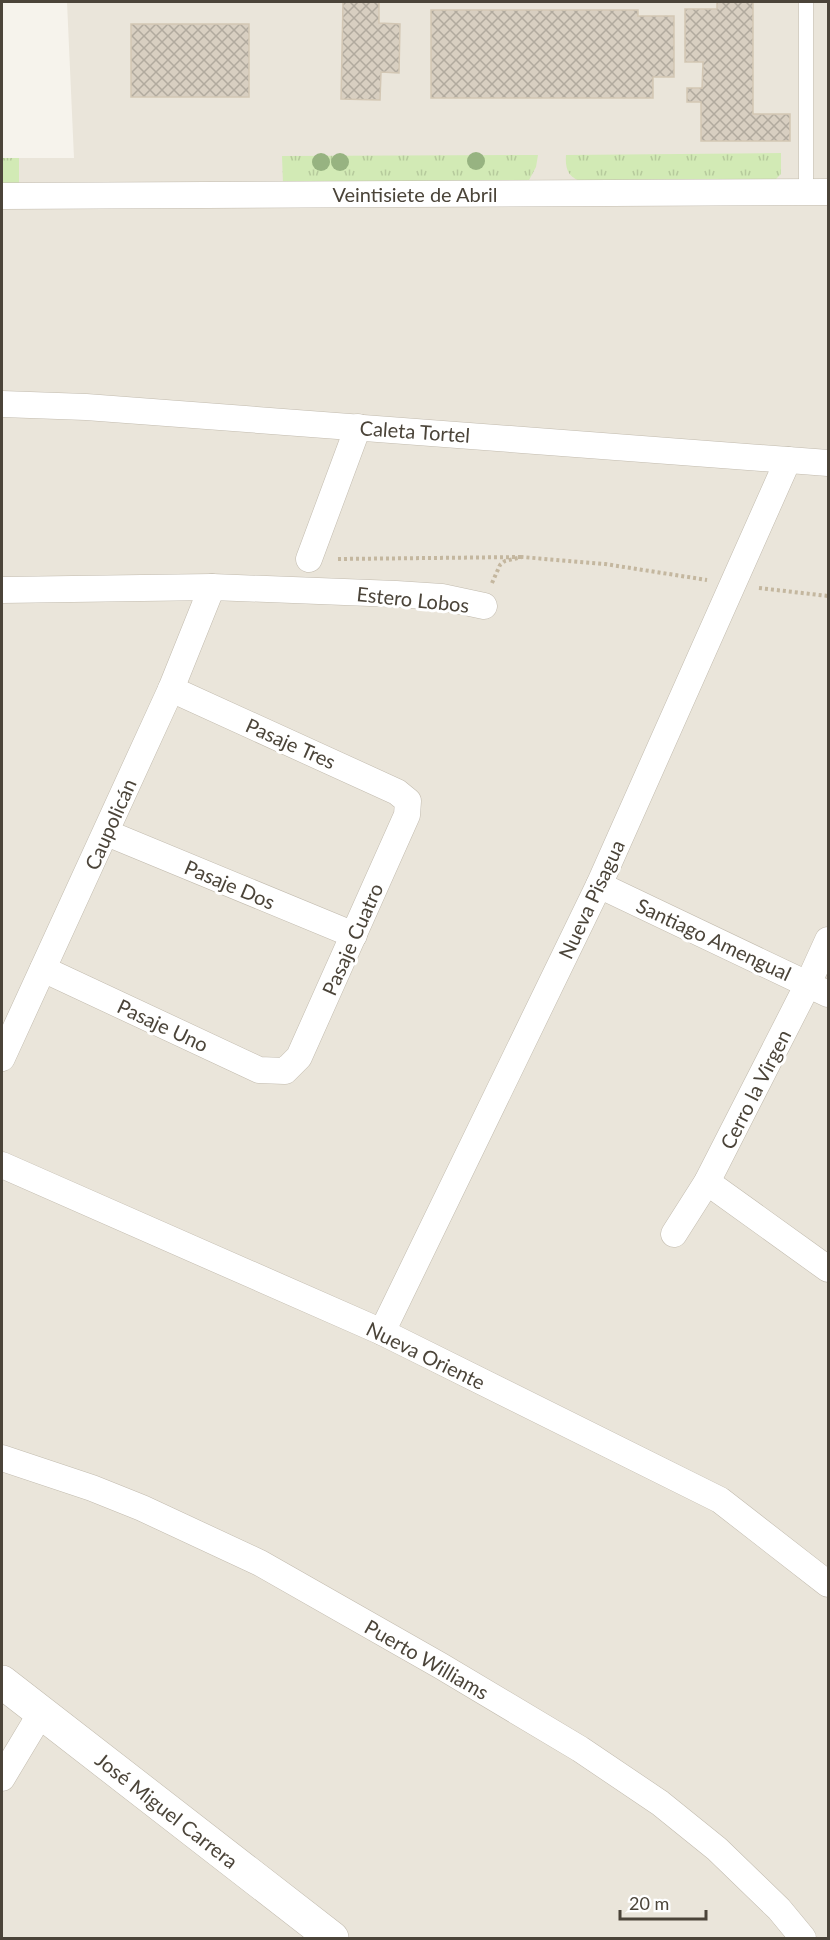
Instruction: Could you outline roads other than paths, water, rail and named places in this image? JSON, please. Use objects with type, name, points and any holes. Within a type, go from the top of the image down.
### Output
[{"type":"street","name":"Veintisiete de Abril","points":[[2,196],[817,192]]},
{"type":"street","name":"Caleta Tortel","points":[[2,404],[86,407],[828,463]]},
{"type":"street","points":[[309,559],[358,427]]},
{"type":"street","name":"Nueva Pisagua","points":[[382,1332],[599,885],[788,460]]},
{"type":"street","name":"Estero Lobos","points":[[2,590],[212,587],[442,597],[484,606]]},
{"type":"street","name":"Caupolicán","points":[[2,1058],[107,833],[171,689],[212,587]]},
{"type":"street","name":"Pasaje Tres","points":[[171,689],[398,792],[408,801]]},
{"type":"street","name":"Pasaje Cuatro","points":[[285,1071],[299,1057],[407,815],[408,801]]},
{"type":"street","name":"Pasaje Dos","points":[[107,833],[354,935]]},
{"type":"street","name":"Santiago Amengual","points":[[599,885],[818,989]]},
{"type":"street","name":"Cerro la Virgen","points":[[674,1234],[707,1182],[818,989],[828,940]]},
{"type":"street","name":"Pasaje Uno","points":[[44,969],[259,1070],[285,1071]]},
{"type":"street","name":"Nueva Oriente","points":[[2,1165],[382,1332],[720,1500],[828,1584]]},
{"type":"street","points":[[707,1182],[828,1269]]},
{"type":"street","name":"Puerto Williams","points":[[2,1458],[92,1488],[142,1508],[260,1563],[441,1666],[570,1743],[660,1803],[703,1837],[749,1878],[803,1938]]},
{"type":"street","name":"José Miguel Carrera","points":[[2,1682],[332,1938]]},
{"type":"street","points":[[2,1778],[41,1713]]},
{"type":"lane","points":[[806,2],[817,192]]}]
